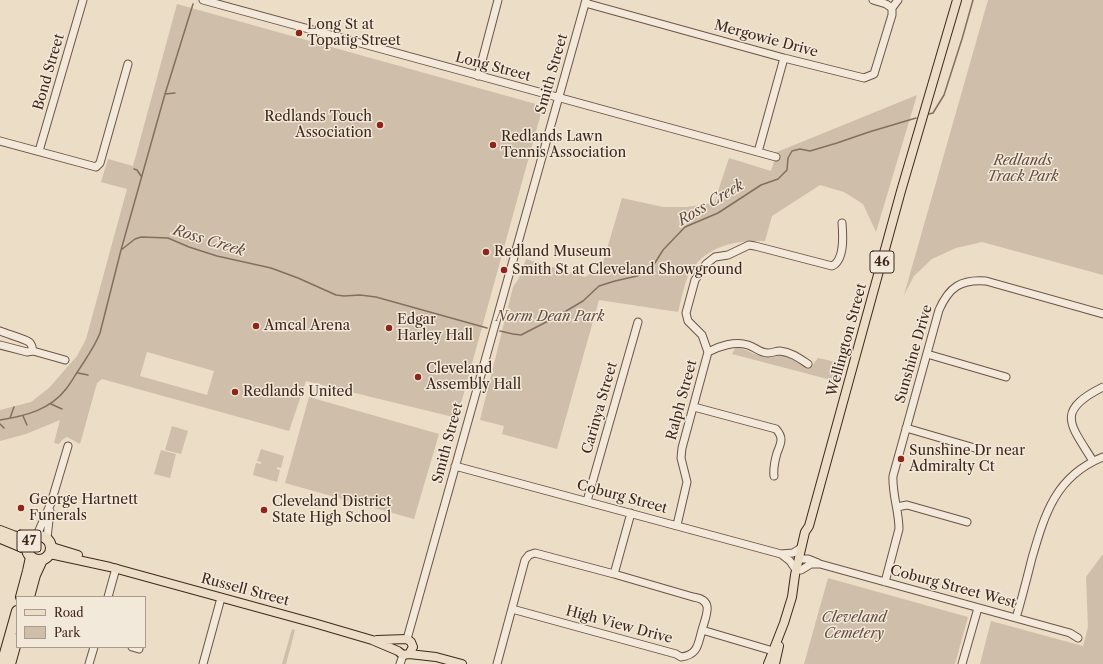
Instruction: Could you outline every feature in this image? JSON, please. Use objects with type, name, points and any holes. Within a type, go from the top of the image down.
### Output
[{"type":"highway","name":"Russell Street","points":[[0,531],[39,548]]},
{"type":"highway","name":"Russell Street","points":[[0,538],[39,548]]},
{"type":"highway","name":"47","points":[[21,596],[28,571],[39,548]]},
{"type":"highway","name":"47","points":[[29,596],[35,575],[39,548]]},
{"type":"highway","points":[[2,664],[16,615]]},
{"type":"highway","points":[[10,664],[16,643]]},
{"type":"main road","name":"Wellington Street","points":[[801,559],[806,532],[809,526],[899,198],[957,0]]},
{"type":"main road","name":"Wellington Street","points":[[768,664],[784,623],[792,597],[801,559],[810,533],[809,526]]},
{"type":"main road","name":"Russell Street","points":[[39,548],[113,567],[372,640],[403,653],[436,657],[462,664]]},
{"type":"main road","name":"Wellington Street","points":[[775,664],[784,623]]},
{"type":"main road","name":"Russell Street","points":[[372,640],[406,641],[436,657]]},
{"type":"main road","points":[[406,641],[412,649],[403,653],[397,644],[406,641]]},
{"type":"street","name":"Bond Street","points":[[39,152],[83,0]]},
{"type":"street","name":"Long Street","points":[[203,0],[776,157]]},
{"type":"street","points":[[478,76],[498,0]]},
{"type":"street","points":[[873,0],[886,4],[892,8],[898,0]]},
{"type":"street","name":"Mergowie Drive","points":[[585,2],[784,58],[864,78],[874,74],[892,15],[892,8]]},
{"type":"street","name":"Smith Street","points":[[406,641],[585,2]]},
{"type":"street","points":[[758,152],[784,58]]},
{"type":"street","points":[[0,141],[96,167],[100,163],[128,64]]},
{"type":"street","points":[[808,364],[793,354],[780,351],[768,353],[758,351],[748,345],[736,344],[715,348],[708,352],[702,335],[688,321],[686,313],[695,280],[706,264],[715,257],[728,255],[748,245],[762,247],[832,266],[838,261],[844,241],[842,223]]},
{"type":"street","name":"Sunshine Drive","points":[[885,582],[899,529],[897,507],[893,490],[893,476],[939,310],[944,298],[951,290],[964,283],[975,280],[986,281],[1103,314]]},
{"type":"street","name":"Carinya Street","points":[[587,501],[638,322]]},
{"type":"street","points":[[0,331],[10,336],[29,341],[31,343],[32,351]]},
{"type":"street","points":[[0,345],[27,352],[32,351],[65,360]]},
{"type":"street","name":"Ralph Street","points":[[677,525],[687,482],[681,458],[682,448],[708,352]]},
{"type":"street","points":[[927,354],[1006,377]]},
{"type":"street","points":[[1093,461],[1073,429],[1072,417],[1075,407],[1081,400],[1103,387]]},
{"type":"street","points":[[694,407],[776,429],[782,439],[773,467],[774,476]]},
{"type":"street","points":[[906,428],[985,451]]},
{"type":"street","points":[[39,548],[68,446]]},
{"type":"street","points":[[1016,618],[1046,513],[1063,486],[1076,473],[1093,461],[1103,457]]},
{"type":"street","name":"Coburg Street","points":[[455,466],[781,554],[793,553],[802,548]]},
{"type":"street","points":[[897,507],[907,505],[967,522]]},
{"type":"street","points":[[614,574],[631,513]]},
{"type":"street","name":"High View Drive","points":[[497,664],[525,560],[529,555],[535,553],[702,598],[708,608],[695,651],[691,655],[681,657],[676,654],[512,609]]},
{"type":"street","points":[[781,554],[798,570],[811,564],[820,564]]},
{"type":"street","name":"Coburg Street West","points":[[801,559],[816,561],[820,564],[1070,633],[1078,638]]},
{"type":"street","points":[[108,596],[113,567]]},
{"type":"street","points":[[203,664],[221,598]]},
{"type":"street","points":[[962,664],[978,608]]},
{"type":"street","points":[[702,630],[773,651]]},
{"type":"street","points":[[89,664],[94,648]]},
{"type":"street","points":[[400,664],[403,653]]},
{"type":"green space","name":"Redlands Track Park","points":[[988,0],[1103,0],[1103,275],[982,242],[956,248],[932,259],[914,276],[904,295]]},
{"type":"green space","points":[[177,4],[543,106],[457,418],[306,381],[289,431],[102,379],[97,383],[80,444],[67,437],[59,444],[54,443],[60,420],[26,434],[0,441],[0,410],[31,402],[49,388],[77,356],[86,339],[127,189],[101,182],[108,159],[133,166]],"holes":[[[147,352],[214,371],[207,395],[140,376]]]},
{"type":"green space","name":"Norm Dean Park","points":[[917,95],[876,232],[863,204],[844,192],[820,185],[772,216],[765,241],[731,244],[711,251],[702,258],[688,276],[678,312],[599,300],[557,449],[502,434],[504,426],[480,420],[513,287],[519,278],[526,259],[585,277],[602,266],[622,198],[663,207],[686,207],[714,203],[729,158],[771,171],[777,152]]},
{"type":"green space","points":[[736,347],[762,356],[788,356],[811,367],[818,358],[840,363],[835,381],[732,354]]},
{"type":"green space","points":[[309,397],[439,434],[414,519],[285,483]]},
{"type":"green space","points":[[172,426],[188,431],[181,454],[165,450]]},
{"type":"green space","points":[[261,449],[284,456],[281,468],[277,467],[277,469],[280,470],[277,482],[253,475],[256,463],[261,464],[261,462],[257,461]]},
{"type":"green space","points":[[161,450],[176,454],[170,478],[154,474]]},
{"type":"green space","points":[[1103,554],[1103,664],[980,664],[991,621],[1083,646],[1088,627],[1086,577]]},
{"type":"green space","name":"Cleveland Cemetery","points":[[828,578],[968,617],[955,664],[804,664]]},
{"type":"green space","points":[[292,629],[295,630],[286,664],[282,664]]},
{"type":"waterway","name":"Ross Creek","points":[[929,114],[933,113],[944,95],[973,0]]},
{"type":"waterway","points":[[0,420],[36,411],[45,407],[60,396],[71,382],[98,338],[165,94],[193,4]]},
{"type":"waterway","points":[[165,94],[175,93]]},
{"type":"waterway","name":"Ross Creek","points":[[500,331],[521,335],[583,301],[599,286],[637,276],[653,266],[663,250],[685,227],[718,213],[761,185],[778,179],[787,170],[788,158],[792,151],[800,149],[810,151],[916,118]]},
{"type":"waterway","points":[[134,169],[137,170],[141,176]]},
{"type":"waterway","name":"Ross Creek","points":[[121,250],[135,239],[141,237],[168,238],[189,247],[217,256],[271,268],[336,295],[376,297],[487,328]]},
{"type":"waterway","points":[[78,373],[88,375]]},
{"type":"waterway","points":[[51,404],[62,409]]},
{"type":"waterway","points":[[10,418],[14,407]]},
{"type":"waterway","points":[[23,416],[27,425]]},
{"type":"waterway","points":[[0,424],[4,428]]},
{"type":"place","name":"Long St at Topatig Street","points":[[299,33]]},
{"type":"place","name":"Redlands Touch Association","points":[[380,125]]},
{"type":"place","name":"Redlands Lawn Tennis Association","points":[[493,145]]},
{"type":"place","name":"Redland Museum","points":[[486,252]]},
{"type":"place","name":"Smith St at Cleveland Showground","points":[[504,270]]},
{"type":"place","name":"Amcal Arena","points":[[256,326]]},
{"type":"place","name":"Edgar Harley Hall","points":[[389,328]]},
{"type":"place","name":"Cleveland Assembly Hall","points":[[418,377]]},
{"type":"place","name":"Redlands United","points":[[235,392]]},
{"type":"place","name":"Sunshine Dr near Admiralty Ct","points":[[901,459]]},
{"type":"place","name":"George Hartnett Funerals","points":[[21,508]]},
{"type":"place","name":"Cleveland District State High School","points":[[264,510]]}]
